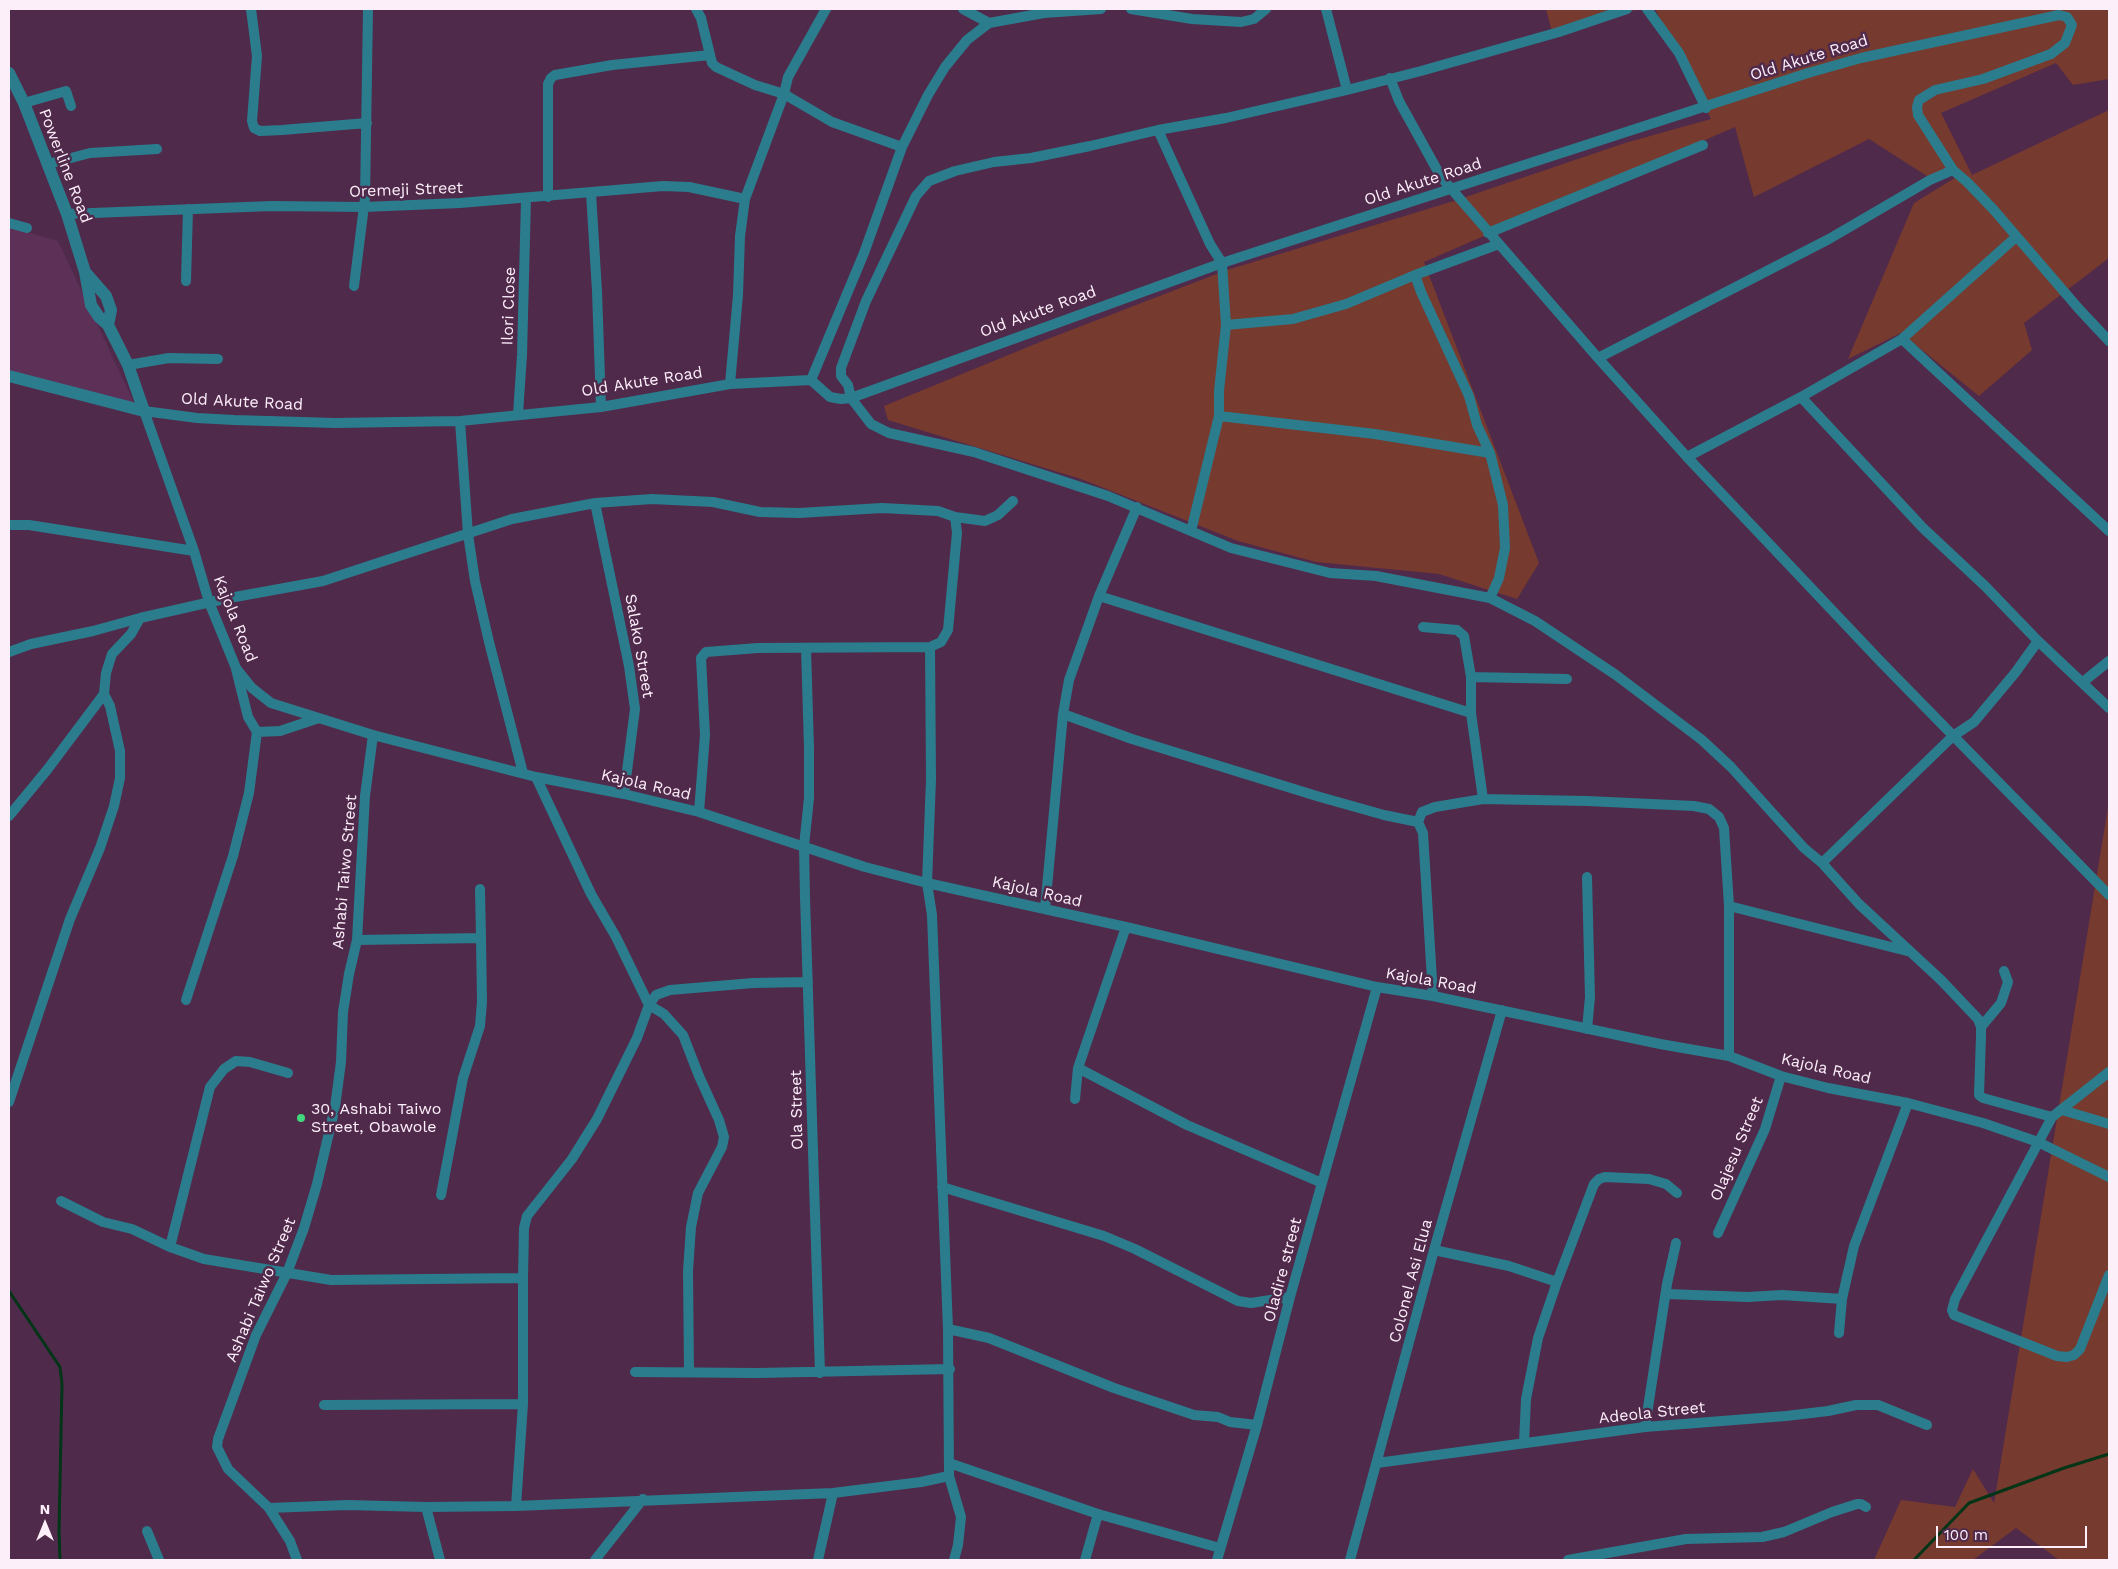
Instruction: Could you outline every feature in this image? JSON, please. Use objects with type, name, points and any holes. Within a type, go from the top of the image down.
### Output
[{"type":"street","points":[[251,9],[257,56],[252,121],[254,128],[260,130],[282,130],[367,123]]},
{"type":"street","points":[[354,286],[364,207],[368,9]]},
{"type":"street","points":[[696,9],[701,18],[712,63],[716,67],[755,85],[784,94],[832,122],[902,147]]},
{"type":"street","points":[[730,384],[738,295],[740,236],[745,198],[784,94],[788,77],[826,9]]},
{"type":"street","points":[[963,9],[988,23]]},
{"type":"street","points":[[811,380],[864,253],[902,147],[928,95],[945,67],[967,40],[988,23],[1044,11],[1101,9]]},
{"type":"street","points":[[1131,9],[1192,19],[1241,22],[1254,19],[1266,9]]},
{"type":"street","points":[[1326,9],[1347,90]]},
{"type":"street","points":[[1627,9],[1559,32],[1347,90],[1226,118],[1158,130],[1031,158],[994,162],[954,171],[929,181],[916,196],[866,301],[841,368],[842,376],[848,385],[851,398],[871,424],[889,433],[974,452],[1137,507],[1231,548],[1330,572],[1376,576],[1490,598],[1535,622],[1570,644],[1702,740],[1731,767],[1804,848],[1822,863],[1859,904],[1966,1006],[1978,1019],[1981,1026],[1979,1095],[1983,1098],[2052,1116]]},
{"type":"street","points":[[1647,9],[1679,53],[1706,108]]},
{"type":"street","name":"Old Akute Road","points":[[9,376],[144,411],[197,418],[254,421],[335,423],[460,421],[601,407],[730,384],[811,380],[830,397],[851,398],[1222,264],[1808,74],[1861,58],[2058,15],[2067,16],[2072,24],[2065,43],[2051,54],[1983,80],[1935,90],[1919,100],[1917,107],[1918,115],[1953,170]]},
{"type":"street","points":[[548,197],[548,84],[551,78],[555,75],[612,65],[710,55]]},
{"type":"street","name":"Powerline Road","points":[[9,74],[24,103],[48,164],[67,214],[85,272],[106,296],[111,310],[108,325],[128,366],[144,411]]},
{"type":"street","points":[[1390,78],[1399,101],[1434,166],[1488,233],[1598,358],[1687,457],[1953,736],[2109,895]]},
{"type":"street","points":[[24,103],[66,91],[71,106]]},
{"type":"street","points":[[1158,130],[1210,244],[1222,264],[1226,325],[1219,390],[1219,416],[1191,531]]},
{"type":"street","points":[[1488,233],[1703,145]]},
{"type":"street","points":[[48,164],[90,153],[157,149]]},
{"type":"street","points":[[1598,358],[1829,239],[1930,180],[1953,170],[1967,182],[2109,341]]},
{"type":"street","name":"Oremeji Street","points":[[67,214],[272,206],[364,207],[526,199],[672,186],[689,187],[745,198]]},
{"type":"street","points":[[591,193],[601,407]]},
{"type":"street","name":"Ilori Close","points":[[518,414],[522,355],[526,199]]},
{"type":"street","points":[[186,281],[188,209]]},
{"type":"street","points":[[9,223],[27,228]]},
{"type":"street","points":[[1687,457],[1802,397],[1902,339],[2016,237]]},
{"type":"street","points":[[1226,325],[1293,319],[1346,304],[1499,244]]},
{"type":"street","points":[[1416,275],[1421,292],[1469,396],[1477,425],[1490,453],[1503,505],[1505,548],[1499,578],[1490,598]]},
{"type":"street","points":[[1902,339],[2109,532]]},
{"type":"street","points":[[128,366],[170,358],[218,359]]},
{"type":"street","points":[[1802,397],[1923,528],[2109,708]]},
{"type":"street","name":"Kajola Road","points":[[144,411],[194,551],[209,602],[236,668],[252,688],[271,703],[373,735],[536,777],[624,794],[699,812],[865,867],[927,883],[1126,927],[1377,987],[1433,996],[1587,1029],[1729,1056],[1781,1076],[1828,1088],[1908,1103],[1983,1123],[2038,1142],[2109,1177]]},
{"type":"street","points":[[1219,416],[1374,434],[1490,453]]},
{"type":"street","points":[[460,421],[468,534],[475,581],[523,773]]},
{"type":"street","points":[[9,652],[31,644],[93,631],[209,602],[323,581],[520,518],[595,503],[652,499],[713,502],[760,512],[799,513],[882,508],[938,511],[955,517],[985,521],[998,515],[1013,501]]},
{"type":"street","name":"Salako Street","points":[[595,503],[629,666],[635,709],[624,794]]},
{"type":"street","points":[[1045,909],[1063,714],[1069,680],[1099,596],[1137,507]]},
{"type":"street","points":[[699,812],[705,735],[701,658],[706,652],[758,648],[930,647],[941,642],[948,630],[956,542],[955,517]]},
{"type":"street","points":[[9,525],[29,525],[194,551]]},
{"type":"street","points":[[1099,596],[1471,713]]},
{"type":"street","points":[[9,816],[48,770],[104,694],[106,673],[112,654],[131,634],[140,618]]},
{"type":"street","points":[[1423,628],[1456,630],[1464,636],[1471,677],[1471,713],[1483,799]]},
{"type":"street","points":[[1822,863],[1953,736],[1974,722],[2038,641]]},
{"type":"street","points":[[930,647],[931,779],[927,883],[932,914],[950,1369],[949,1476],[960,1517],[958,1545],[954,1560]]},
{"type":"street","name":"Ola Street","points":[[806,648],[809,798],[804,846],[820,1373]]},
{"type":"street","points":[[2083,682],[2109,661]]},
{"type":"street","points":[[186,1000],[234,856],[249,793],[257,732],[248,717],[236,668]]},
{"type":"street","points":[[1471,677],[1567,679]]},
{"type":"street","points":[[9,1102],[70,919],[100,848],[114,806],[120,778],[120,751],[110,706],[104,694]]},
{"type":"street","points":[[1063,714],[1132,739],[1320,797],[1384,816],[1418,822]]},
{"type":"street","points":[[257,732],[280,731],[319,718]]},
{"type":"street","name":"Ashabi Taiwo Street","points":[[297,1560],[290,1541],[269,1508],[228,1469],[217,1447],[221,1430],[256,1335],[287,1274],[304,1228],[336,1107],[341,1062],[343,1012],[357,940],[365,796],[373,735]]},
{"type":"street","points":[[536,777],[591,894],[616,937],[649,1004],[664,1014],[683,1035],[719,1120],[724,1137],[722,1147],[698,1193],[690,1227],[688,1272],[689,1372]]},
{"type":"street","points":[[1433,996],[1423,833],[1418,822],[1422,812],[1435,807],[1483,799],[1587,801],[1694,806],[1709,809],[1719,817],[1724,828],[1729,906],[1729,1056]]},
{"type":"street","points":[[1587,877],[1590,997],[1587,1029]]},
{"type":"street","points":[[441,1194],[464,1078],[480,1026],[482,1002],[480,890]]},
{"type":"street","points":[[1729,906],[1908,951]]},
{"type":"street","points":[[1075,1099],[1078,1068],[1126,927]]},
{"type":"street","points":[[357,940],[481,938]]},
{"type":"street","points":[[1981,1026],[2001,1003],[2008,982],[2004,971]]},
{"type":"street","points":[[516,1506],[523,1404],[524,1228],[527,1216],[572,1159],[597,1119],[637,1038],[649,1004],[656,996],[670,990],[753,983],[808,982]]},
{"type":"street","name":"Oladire street","points":[[1217,1560],[1257,1425],[1290,1297],[1377,987]]},
{"type":"street","name":"Colonel Asi Elua","points":[[1350,1560],[1434,1250],[1502,1010]]},
{"type":"street","points":[[170,1248],[210,1087],[224,1070],[236,1061],[250,1062],[288,1074]]},
{"type":"street","points":[[1078,1068],[1187,1125],[1322,1183]]},
{"type":"street","points":[[2109,1072],[2052,1116],[1954,1299],[1952,1310],[1954,1315],[2057,1356],[2067,1357],[2074,1355],[2080,1349],[2109,1275]]},
{"type":"street","name":"Olajesu Street","points":[[1718,1233],[1765,1129],[1781,1076]]},
{"type":"street","points":[[1839,1334],[1842,1298],[1860,1228],[1908,1103]]},
{"type":"street","points":[[2062,1110],[2109,1124]]},
{"type":"street","points":[[1524,1444],[1526,1399],[1538,1338],[1594,1184],[1599,1179],[1605,1177],[1649,1179],[1666,1184],[1677,1193]]},
{"type":"street","points":[[942,1187],[1104,1236],[1136,1249],[1238,1301],[1251,1303],[1290,1297]]},
{"type":"street","points":[[62,1201],[103,1222],[132,1229],[170,1248],[204,1259],[287,1274],[331,1280],[523,1278]]},
{"type":"street","points":[[1645,1427],[1676,1243]]},
{"type":"street","points":[[1434,1250],[1509,1266],[1557,1282]]},
{"type":"street","points":[[1667,1294],[1748,1297],[1782,1295],[1842,1298]]},
{"type":"street","points":[[948,1329],[988,1338],[1114,1388],[1194,1415],[1218,1417],[1230,1422],[1257,1425]]},
{"type":"street","points":[[635,1372],[820,1373],[950,1369]]},
{"type":"street","points":[[324,1405],[523,1404]]},
{"type":"street","name":"Adeola Street","points":[[1376,1463],[1645,1427],[1786,1416],[1828,1411],[1856,1405],[1878,1405],[1928,1425]]},
{"type":"street","points":[[950,1463],[1098,1514],[1220,1548]]},
{"type":"street","points":[[269,1508],[347,1505],[426,1507],[516,1506],[643,1499],[833,1493],[921,1482],[949,1476]]},
{"type":"street","points":[[818,1560],[833,1493]]},
{"type":"street","points":[[595,1560],[643,1499]]},
{"type":"street","points":[[1568,1560],[1686,1539],[1762,1537],[1784,1532],[1856,1504],[1866,1507]]},
{"type":"street","points":[[426,1507],[440,1560]]},
{"type":"street","points":[[1085,1560],[1098,1514]]},
{"type":"street","points":[[147,1531],[159,1560]]},
{"type":"shaded area","points":[[1546,9],[1639,9],[1552,32]]},
{"type":"shaded area","points":[[1655,9],[2109,9],[2109,79],[2073,85],[2056,63],[1941,113],[1972,175],[2109,110],[2109,258],[2024,323],[2032,350],[1979,396],[1901,333],[1848,359],[1914,203],[1958,176],[1927,176],[1869,139],[1754,197],[1735,127],[1424,262],[1539,563],[1517,599],[1439,574],[1316,562],[1238,541],[1081,479],[888,420],[884,406],[1040,342],[1227,270],[1454,201],[1625,143],[1711,119]]},
{"type":"shaded area","points":[[9,227],[58,241],[135,405],[9,370]]},
{"type":"shaded area","points":[[2109,801],[2109,1560],[2059,1560],[2016,1528],[1973,1560],[1874,1560],[1901,1500],[1955,1507],[1973,1469],[1994,1503]]},
{"type":"waterway","points":[[9,1291],[60,1367],[62,1384],[60,1560]]},
{"type":"waterway","points":[[1914,1560],[1969,1503],[2064,1468],[2109,1454]]},
{"type":"place","name":"30, Ashabi Taiwo Street, Obawole","points":[[301,1118]]}]
